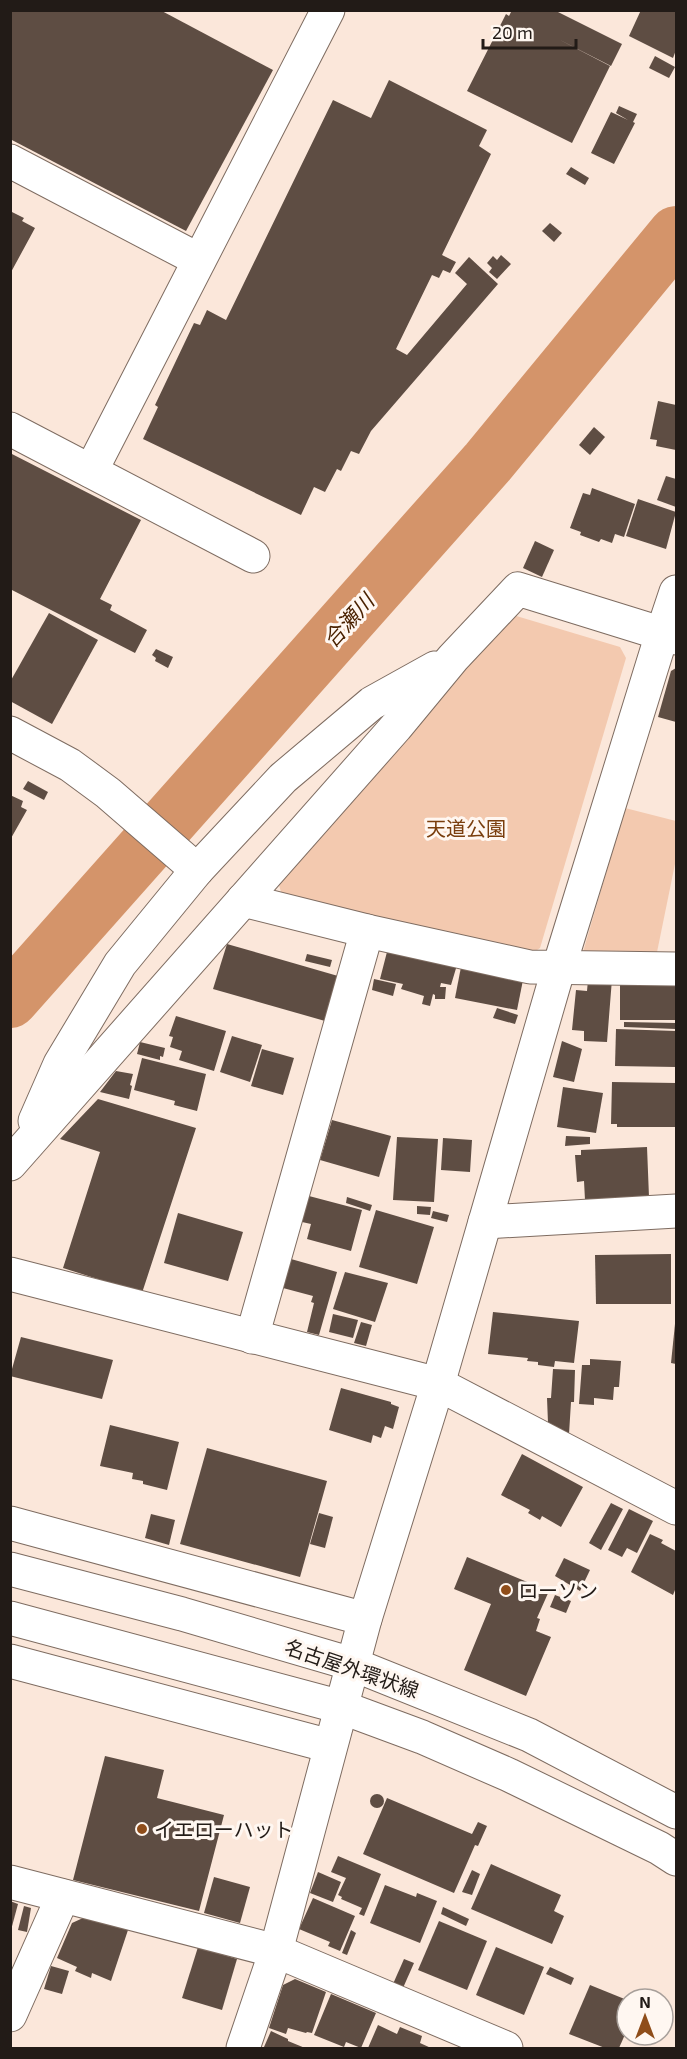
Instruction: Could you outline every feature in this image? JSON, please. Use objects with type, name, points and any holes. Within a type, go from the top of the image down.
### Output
[{"type":"street","points":[[91,471],[327,10]]},
{"type":"street","points":[[10,161],[199,260]]},
{"type":"street","points":[[10,429],[253,556]]},
{"type":"street","points":[[16,1157],[396,727],[453,658],[518,589],[669,636]]},
{"type":"street","points":[[243,2049],[276,1951],[352,1664],[438,1384],[558,967],[669,636],[676,592]]},
{"type":"street","points":[[16,1157],[60,1064],[120,964],[197,870],[283,778],[372,703],[453,658]]},
{"type":"street","points":[[10,733],[70,765],[108,793],[197,870]]},
{"type":"street","points":[[243,900],[367,931],[530,967],[676,969]]},
{"type":"street","points":[[252,1337],[367,931]]},
{"type":"street","points":[[485,1222],[676,1211]]},
{"type":"street","points":[[10,1274],[438,1384],[676,1508]]},
{"type":"street","points":[[10,1523],[365,1619]]},
{"type":"street","name":"名古屋外環状線","points":[[10,1569],[182,1614],[352,1664],[529,1735],[676,1812]]},
{"type":"street","name":"名古屋外環状線","points":[[10,1618],[340,1707],[422,1737],[509,1774],[659,1848],[676,1859]]},
{"type":"street","points":[[10,1661],[330,1746]]},
{"type":"street","points":[[10,1882],[276,1951],[499,2047]]},
{"type":"street","points":[[10,2015],[63,1896]]},
{"type":"green space","name":"天道公園","points":[[513,615],[620,647],[626,658],[540,948],[534,952],[282,895],[278,882]]},
{"type":"green space","points":[[625,808],[676,821],[676,859],[656,957],[583,952]]},
{"type":"building","points":[[10,10],[160,10],[273,70],[186,231],[10,139]]},
{"type":"building","points":[[512,10],[554,10],[622,44],[611,66],[558,39],[610,66],[572,143],[467,91],[506,14],[509,16]]},
{"type":"building","points":[[641,10],[676,10],[676,50],[673,58],[629,36]]},
{"type":"building","points":[[655,56],[675,67],[669,78],[649,68]]},
{"type":"building","points":[[389,80],[487,130],[479,146],[491,154],[442,255],[456,262],[450,273],[443,270],[439,278],[432,275],[396,349],[407,355],[467,284],[455,273],[469,257],[498,284],[371,431],[359,454],[351,451],[341,471],[337,469],[325,492],[314,487],[301,515],[143,439],[158,407],[155,405],[194,323],[200,325],[207,310],[226,320],[333,100],[371,118]]},
{"type":"building","points":[[619,106],[637,114],[633,122],[635,123],[614,164],[591,153],[611,112],[628,120],[616,113]]},
{"type":"building","points":[[571,167],[589,178],[585,185],[566,174]]},
{"type":"building","points":[[10,211],[24,218],[22,221],[35,228],[10,274]]},
{"type":"building","points":[[550,223],[562,233],[554,242],[542,231]]},
{"type":"building","points":[[501,255],[511,264],[497,279],[489,272],[492,268],[487,263],[493,256],[497,260]]},
{"type":"building","points":[[658,401],[676,405],[676,450],[656,446],[657,440],[650,439]]},
{"type":"building","points":[[594,427],[605,437],[590,455],[579,445]]},
{"type":"building","points":[[10,453],[141,520],[100,599],[112,605],[110,610],[147,630],[135,653],[10,589]]},
{"type":"building","points":[[666,476],[676,479],[676,507],[657,500]]},
{"type":"building","points":[[592,488],[635,504],[624,537],[615,534],[612,543],[601,539],[599,542],[580,535],[581,532],[570,528],[583,493],[590,495]]},
{"type":"building","points":[[638,499],[676,512],[666,549],[626,536]]},
{"type":"building","points":[[535,541],[554,550],[542,577],[523,568]]},
{"type":"building","points":[[49,613],[98,640],[52,724],[10,701],[10,682]]},
{"type":"building","points":[[156,649],[173,657],[168,668],[155,661],[156,658],[152,655]]},
{"type":"building","points":[[676,668],[676,722],[658,717],[671,671]]},
{"type":"building","points":[[28,781],[48,792],[44,800],[23,789]]},
{"type":"building","points":[[10,795],[23,801],[21,807],[27,810],[10,840]]},
{"type":"building","points":[[227,944],[338,976],[325,1021],[213,989]]},
{"type":"building","points":[[388,948],[457,965],[451,985],[441,983],[440,987],[446,987],[445,999],[435,999],[433,994],[430,1006],[422,1004],[424,996],[401,989],[403,984],[380,979]]},
{"type":"building","points":[[307,954],[332,960],[330,967],[305,961]]},
{"type":"building","points":[[461,967],[523,980],[517,1010],[455,998]]},
{"type":"building","points":[[374,979],[396,984],[393,996],[372,990]]},
{"type":"building","points":[[612,979],[607,1042],[584,1041],[584,1031],[572,1030],[576,990],[587,991],[588,980]]},
{"type":"building","points":[[620,981],[676,981],[676,1020],[620,1020]]},
{"type":"building","points":[[497,1008],[518,1015],[515,1024],[493,1018]]},
{"type":"building","points":[[176,1016],[226,1031],[214,1071],[179,1060],[182,1051],[170,1047],[173,1037],[169,1036]]},
{"type":"building","points":[[624,1022],[676,1023],[676,1029],[624,1027]]},
{"type":"building","points":[[616,1029],[676,1031],[676,1067],[615,1066]]},
{"type":"building","points":[[232,1036],[262,1045],[250,1082],[220,1072]]},
{"type":"building","points":[[562,1041],[582,1049],[574,1082],[553,1077]]},
{"type":"building","points":[[140,1042],[165,1048],[163,1057],[160,1056],[160,1060],[137,1054]]},
{"type":"building","points":[[262,1049],[294,1058],[283,1095],[251,1086]]},
{"type":"building","points":[[142,1058],[206,1074],[197,1111],[174,1105],[175,1101],[134,1090]]},
{"type":"building","points":[[116,1071],[133,1074],[129,1099],[100,1092]]},
{"type":"building","points":[[612,1082],[676,1083],[676,1127],[617,1127],[617,1124],[611,1124]]},
{"type":"building","points":[[563,1087],[603,1093],[596,1133],[557,1127]]},
{"type":"building","points":[[98,1099],[196,1128],[142,1293],[63,1268],[100,1152],[60,1139]]},
{"type":"building","points":[[332,1120],[391,1136],[379,1177],[320,1160]]},
{"type":"building","points":[[566,1136],[590,1137],[590,1144],[565,1146]]},
{"type":"building","points":[[397,1137],[438,1139],[434,1202],[393,1200]]},
{"type":"building","points":[[443,1138],[472,1140],[470,1172],[441,1170]]},
{"type":"building","points":[[647,1147],[649,1197],[585,1200],[584,1181],[577,1182],[575,1155],[581,1155],[581,1150]]},
{"type":"building","points":[[309,1196],[362,1210],[351,1251],[307,1239],[311,1224],[302,1222]]},
{"type":"building","points":[[347,1197],[372,1205],[370,1211],[346,1203]]},
{"type":"building","points":[[417,1206],[431,1207],[430,1215],[417,1214]]},
{"type":"building","points":[[376,1210],[434,1227],[417,1284],[359,1267]]},
{"type":"building","points":[[433,1211],[449,1215],[447,1222],[431,1218]]},
{"type":"building","points":[[178,1213],[243,1232],[228,1281],[164,1263]]},
{"type":"building","points":[[671,1254],[671,1304],[596,1304],[595,1255]]},
{"type":"building","points":[[291,1259],[337,1272],[319,1335],[307,1332],[314,1303],[311,1302],[313,1296],[283,1288]]},
{"type":"building","points":[[345,1272],[388,1283],[375,1322],[333,1309]]},
{"type":"building","points":[[493,1312],[579,1321],[574,1363],[555,1361],[554,1367],[538,1365],[538,1362],[527,1361],[528,1358],[488,1354]]},
{"type":"building","points":[[333,1314],[358,1320],[353,1338],[329,1332]]},
{"type":"building","points":[[361,1322],[372,1325],[366,1346],[354,1343]]},
{"type":"building","points":[[676,1324],[676,1364],[671,1363]]},
{"type":"building","points":[[21,1337],[113,1360],[102,1399],[10,1376]]},
{"type":"building","points":[[590,1359],[621,1361],[619,1387],[614,1387],[613,1400],[594,1398],[594,1405],[579,1404],[582,1365],[590,1365]]},
{"type":"building","points":[[553,1369],[575,1370],[574,1402],[571,1402],[569,1434],[548,1423],[547,1398],[551,1398]]},
{"type":"building","points":[[341,1388],[391,1402],[399,1407],[393,1429],[385,1426],[381,1438],[373,1435],[371,1443],[329,1430]]},
{"type":"building","points":[[110,1425],[179,1442],[167,1490],[132,1479],[133,1473],[100,1466]]},
{"type":"building","points":[[207,1448],[327,1481],[300,1577],[180,1544]]},
{"type":"building","points":[[522,1454],[583,1487],[561,1527],[542,1516],[540,1520],[528,1513],[530,1510],[501,1495]]},
{"type":"building","points":[[611,1503],[623,1509],[601,1550],[589,1543]]},
{"type":"building","points":[[629,1509],[653,1521],[637,1553],[627,1548],[622,1557],[608,1550]]},
{"type":"building","points":[[319,1513],[333,1517],[325,1548],[310,1544]]},
{"type":"building","points":[[151,1514],[175,1520],[169,1545],[145,1538]]},
{"type":"building","points":[[650,1534],[663,1540],[661,1543],[676,1551],[676,1591],[673,1595],[631,1572]]},
{"type":"building","points":[[467,1557],[549,1591],[537,1618],[540,1619],[536,1631],[551,1637],[526,1696],[464,1670],[491,1604],[454,1589]]},
{"type":"building","points":[[564,1558],[590,1570],[580,1591],[555,1576]]},
{"type":"building","points":[[555,1595],[571,1601],[566,1613],[550,1607]]},
{"type":"building","points":[[105,1756],[164,1770],[157,1798],[224,1815],[199,1911],[73,1880]]},
{"type":"building","points":[[374,1794],[380,1794],[384,1801],[380,1808],[374,1808],[370,1804],[370,1798]]},
{"type":"building","points":[[387,1798],[472,1834],[478,1822],[487,1826],[478,1846],[475,1845],[454,1893],[363,1854]]},
{"type":"building","points":[[338,1856],[381,1874],[364,1916],[359,1914],[362,1908],[341,1899],[342,1897],[338,1895],[346,1878],[331,1872]]},
{"type":"building","points":[[491,1864],[561,1895],[554,1911],[564,1916],[552,1944],[471,1909]]},
{"type":"building","points":[[472,1870],[480,1874],[472,1895],[462,1892]]},
{"type":"building","points":[[318,1872],[341,1882],[333,1902],[310,1893]]},
{"type":"building","points":[[214,1877],[250,1887],[240,1923],[204,1913]]},
{"type":"building","points":[[385,1885],[416,1897],[417,1893],[437,1901],[420,1943],[370,1923]]},
{"type":"building","points":[[313,1898],[355,1916],[340,1951],[328,1946],[330,1942],[299,1929]]},
{"type":"building","points":[[10,1901],[18,1904],[11,1930],[10,1930]]},
{"type":"building","points":[[24,1906],[31,1908],[27,1932],[18,1930]]},
{"type":"building","points":[[443,1907],[469,1919],[466,1926],[441,1914]]},
{"type":"building","points":[[83,1918],[128,1930],[111,1981],[92,1973],[91,1978],[75,1971],[77,1967],[57,1958],[72,1923]]},
{"type":"building","points":[[439,1921],[487,1941],[467,1990],[418,1970]]},
{"type":"building","points":[[351,1930],[356,1933],[347,1955],[342,1953]]},
{"type":"building","points":[[198,1947],[237,1959],[222,2010],[182,1998]]},
{"type":"building","points":[[496,1947],[544,1967],[524,2015],[476,1995]]},
{"type":"building","points":[[404,1959],[414,1963],[403,1988],[393,1984]]},
{"type":"building","points":[[51,1966],[69,1971],[62,1994],[44,1989]]},
{"type":"building","points":[[550,1967],[574,1978],[571,1985],[546,1974]]},
{"type":"building","points":[[295,1979],[326,1992],[312,2033],[288,2028],[286,2034],[269,2028],[283,1985]]},
{"type":"building","points":[[590,1985],[615,1995],[615,2047],[619,2048],[605,2048],[569,2034]]},
{"type":"building","points":[[331,1994],[376,2013],[361,2048],[346,2042],[344,2047],[314,2035]]},
{"type":"building","points":[[378,2025],[397,2034],[400,2027],[422,2036],[420,2043],[431,2048],[368,2048]]},
{"type":"building","points":[[271,2031],[288,2041],[305,2048],[264,2047]]},
{"type":"waterway","name":"合瀬川","points":[[10,1000],[488,462],[676,234]]},
{"type":"place","name":"ローソン","points":[[506,1590]]},
{"type":"place","name":"イエローハット","points":[[142,1829]]}]
